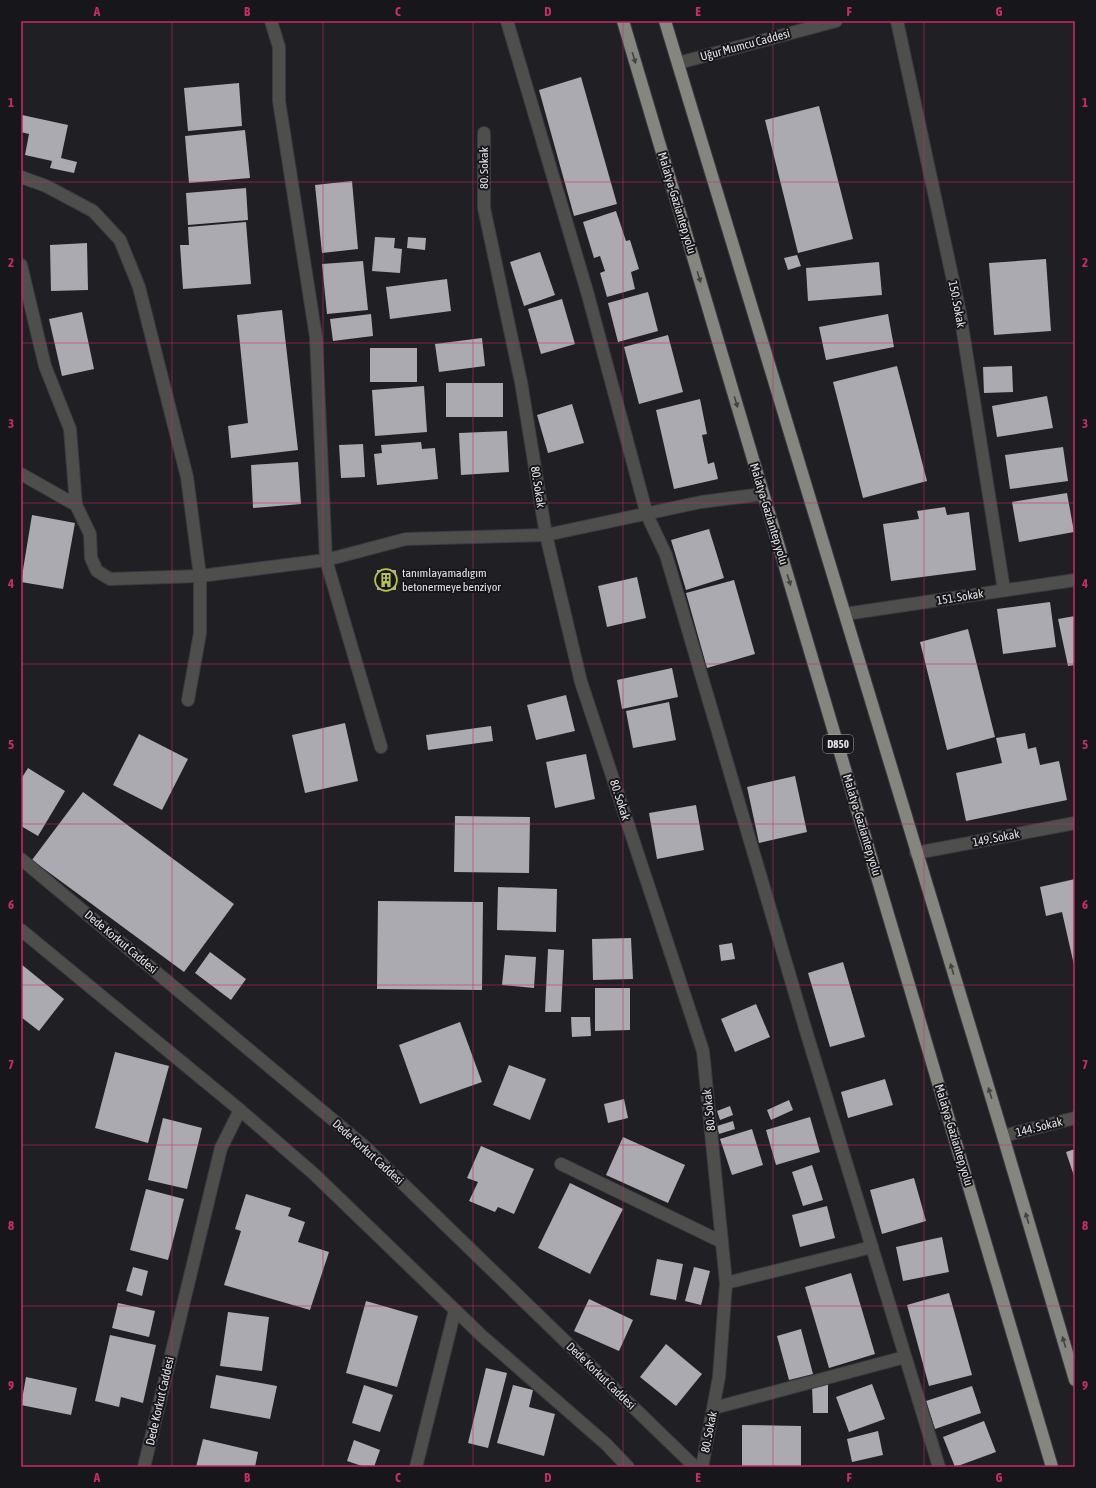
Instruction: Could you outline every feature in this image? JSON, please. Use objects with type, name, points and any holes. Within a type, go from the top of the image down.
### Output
[{"type":"highway","name":"Malatya-Gaziantep yolu","points":[[623,21],[1052,1467]]},
{"type":"highway","points":[[665,21],[1003,1136],[1075,1380]]},
{"type":"street","points":[[271,21],[279,48],[279,101],[316,338],[326,560],[381,747]]},
{"type":"street","points":[[507,21],[588,295],[647,515],[666,555],[803,1024],[939,1467]]},
{"type":"street","name":"Uğur Mumcu Caddesi","points":[[678,63],[836,21]]},
{"type":"street","name":"150. Sokak","points":[[897,21],[960,314],[1004,590]]},
{"type":"street","name":"80. Sokak","points":[[484,132],[484,208],[521,382],[546,536],[581,682],[703,1051],[726,1283],[714,1408],[702,1467]]},
{"type":"street","points":[[21,177],[46,186],[93,211],[120,240],[139,286],[187,477],[200,576],[200,633],[188,700]]},
{"type":"street","points":[[21,265],[45,366],[70,429],[76,505],[90,534],[91,558],[97,571],[110,579],[200,576],[326,560],[406,539],[546,536],[701,502],[763,494]]},
{"type":"street","points":[[21,474],[76,505]]},
{"type":"street","name":"151. Sokak","points":[[845,614],[1075,580]]},
{"type":"street","name":"149. Sokak","points":[[916,852],[1075,823]]},
{"type":"street","name":"Dede Korkut Caddesi","points":[[21,859],[363,1145],[695,1467]]},
{"type":"street","points":[[21,930],[240,1110],[314,1174],[482,1336],[606,1444],[628,1467]]},
{"type":"street","name":"Dede Korkut Caddesi","points":[[144,1467],[221,1148],[240,1110]]},
{"type":"street","name":"144. Sokak","points":[[1003,1136],[1075,1118]]},
{"type":"street","points":[[561,1164],[722,1242]]},
{"type":"street","points":[[726,1283],[872,1248]]},
{"type":"street","points":[[416,1467],[455,1310]]},
{"type":"street","points":[[714,1408],[905,1357]]},
{"type":"building","points":[[581,77],[617,204],[574,216],[539,90]]},
{"type":"building","points":[[239,83],[242,126],[188,131],[184,88]]},
{"type":"building","points":[[819,106],[853,239],[798,253],[765,120]]},
{"type":"building","points":[[22,115],[68,125],[61,158],[77,162],[74,173],[50,168],[52,161],[25,155],[29,134],[21,132]]},
{"type":"building","points":[[245,130],[250,178],[189,183],[185,136]]},
{"type":"building","points":[[352,181],[358,249],[322,253],[315,185]]},
{"type":"building","points":[[246,188],[248,220],[188,225],[186,193]]},
{"type":"building","points":[[616,211],[626,241],[630,240],[639,269],[631,272],[635,289],[607,297],[600,273],[605,271],[600,256],[594,258],[583,222]]},
{"type":"building","points":[[246,222],[251,284],[183,289],[180,245],[189,245],[188,227]]},
{"type":"building","points":[[375,237],[395,238],[394,248],[402,249],[400,273],[372,271]]},
{"type":"building","points":[[408,237],[426,238],[425,250],[407,248]]},
{"type":"building","points":[[87,243],[88,290],[51,291],[50,245]]},
{"type":"building","points":[[540,252],[555,295],[524,306],[510,262]]},
{"type":"building","points":[[797,255],[801,266],[788,270],[784,258]]},
{"type":"building","points":[[1046,259],[1051,331],[994,335],[989,263]]},
{"type":"building","points":[[363,261],[368,310],[327,314],[322,264]]},
{"type":"building","points":[[879,262],[882,295],[808,301],[806,268]]},
{"type":"building","points":[[447,279],[451,311],[390,319],[386,287]]},
{"type":"building","points":[[648,292],[658,331],[618,342],[608,303]]},
{"type":"building","points":[[562,299],[575,344],[541,354],[528,309]]},
{"type":"building","points":[[282,310],[298,450],[231,458],[228,426],[248,423],[237,315]]},
{"type":"building","points":[[82,312],[94,369],[62,376],[49,319]]},
{"type":"building","points":[[371,314],[373,336],[333,341],[330,319]]},
{"type":"building","points":[[888,314],[894,347],[826,360],[819,327]]},
{"type":"building","points":[[668,335],[683,392],[639,404],[624,347]]},
{"type":"building","points":[[482,338],[485,366],[439,372],[435,344]]},
{"type":"building","points":[[370,348],[417,348],[417,382],[370,382]]},
{"type":"building","points":[[897,366],[927,481],[863,498],[833,382]]},
{"type":"building","points":[[1012,366],[1013,392],[984,393],[983,367]]},
{"type":"building","points":[[446,383],[503,383],[503,417],[446,417]]},
{"type":"building","points":[[424,386],[427,432],[375,436],[372,390]]},
{"type":"building","points":[[1047,396],[1053,428],[997,437],[992,406]]},
{"type":"building","points":[[700,399],[707,434],[702,435],[708,464],[714,462],[718,479],[674,489],[656,410]]},
{"type":"building","points":[[572,404],[584,443],[548,453],[537,415]]},
{"type":"building","points":[[507,431],[509,472],[461,475],[459,433]]},
{"type":"building","points":[[421,442],[422,449],[435,448],[438,479],[377,485],[374,454],[382,453],[381,445]]},
{"type":"building","points":[[363,444],[365,477],[341,478],[339,445]]},
{"type":"building","points":[[1063,447],[1068,481],[1010,489],[1005,455]]},
{"type":"building","points":[[298,462],[301,504],[253,508],[251,465]]},
{"type":"building","points":[[1067,493],[1074,532],[1019,542],[1012,502]]},
{"type":"building","points":[[945,507],[947,515],[969,512],[976,570],[891,581],[883,524],[919,519],[917,511]]},
{"type":"building","points":[[32,515],[75,523],[63,589],[21,582]]},
{"type":"building","points":[[709,529],[724,578],[686,590],[671,540]]},
{"type":"building","name":"tanımlayamadıgım betonermeye benziyor","points":[[377,570],[396,570],[396,590],[377,590]]},
{"type":"building","points":[[637,577],[646,618],[607,627],[598,586]]},
{"type":"building","points":[[734,580],[755,654],[707,668],[686,593]]},
{"type":"building","points":[[1050,602],[1056,647],[1003,654],[997,609]]},
{"type":"building","points":[[1075,616],[1075,665],[1068,666],[1058,619]]},
{"type":"building","points":[[968,629],[995,737],[947,750],[920,642]]},
{"type":"building","points":[[672,668],[678,697],[622,709],[617,680]]},
{"type":"building","points":[[566,695],[575,731],[536,740],[527,705]]},
{"type":"building","points":[[669,702],[676,740],[633,748],[626,711]]},
{"type":"building","points":[[345,723],[358,781],[305,793],[292,735]]},
{"type":"building","points":[[491,726],[493,741],[428,750],[426,735]]},
{"type":"building","points":[[1025,733],[1028,749],[1036,747],[1040,765],[1059,761],[1067,800],[966,821],[956,773],[1002,763],[996,738]]},
{"type":"building","points":[[139,734],[188,759],[162,810],[113,785]]},
{"type":"building","points":[[586,754],[595,799],[555,808],[546,762]]},
{"type":"building","points":[[28,768],[65,791],[38,836],[21,826],[21,779]]},
{"type":"building","points":[[795,776],[807,832],[759,843],[747,787]]},
{"type":"building","points":[[83,792],[234,904],[184,972],[32,860]]},
{"type":"building","points":[[696,805],[704,850],[657,859],[649,813]]},
{"type":"building","points":[[455,816],[530,817],[529,873],[454,872]]},
{"type":"building","points":[[1075,879],[1074,965],[1062,912],[1046,916],[1040,887]]},
{"type":"building","points":[[498,887],[557,889],[556,932],[497,930]]},
{"type":"building","points":[[378,901],[483,902],[482,990],[377,989]]},
{"type":"building","points":[[631,938],[633,979],[593,980],[592,939]]},
{"type":"building","points":[[732,943],[735,959],[721,961],[719,945]]},
{"type":"building","points":[[548,949],[564,950],[561,1012],[545,1012]]},
{"type":"building","points":[[210,952],[246,979],[231,1000],[195,973]]},
{"type":"building","points":[[505,955],[536,957],[534,988],[502,985]]},
{"type":"building","points":[[843,962],[865,1037],[830,1047],[808,973]]},
{"type":"building","points":[[21,964],[64,999],[39,1031],[21,1017]]},
{"type":"building","points":[[595,988],[630,988],[630,1030],[595,1031]]},
{"type":"building","points":[[756,1004],[770,1037],[735,1052],[721,1019]]},
{"type":"building","points":[[571,1017],[590,1017],[591,1036],[572,1037]]},
{"type":"building","points":[[460,1022],[482,1082],[420,1104],[399,1045]]},
{"type":"building","points":[[115,1052],[169,1066],[148,1143],[95,1128]]},
{"type":"building","points":[[509,1065],[546,1079],[530,1120],[493,1105]]},
{"type":"building","points":[[885,1079],[893,1105],[848,1118],[841,1092]]},
{"type":"building","points":[[624,1099],[628,1118],[608,1123],[604,1104]]},
{"type":"building","points":[[789,1100],[793,1110],[771,1120],[767,1110]]},
{"type":"building","points":[[730,1106],[733,1115],[720,1120],[717,1111]]},
{"type":"building","points":[[810,1117],[820,1152],[776,1165],[766,1130]]},
{"type":"building","points":[[163,1118],[202,1128],[187,1189],[148,1180]]},
{"type":"building","points":[[733,1121],[735,1129],[719,1134],[717,1126]]},
{"type":"building","points":[[752,1129],[763,1165],[732,1175],[720,1139]]},
{"type":"building","points":[[623,1137],[685,1165],[668,1203],[606,1175]]},
{"type":"building","points":[[481,1146],[534,1169],[514,1214],[498,1207],[495,1212],[469,1201],[478,1182],[467,1178]]},
{"type":"building","points":[[1075,1149],[1075,1179],[1066,1152]]},
{"type":"building","points":[[812,1165],[823,1200],[803,1206],[792,1172]]},
{"type":"building","points":[[914,1178],[926,1221],[882,1234],[870,1190]]},
{"type":"building","points":[[570,1183],[623,1209],[590,1274],[538,1248]]},
{"type":"building","points":[[146,1189],[184,1199],[168,1260],[130,1250]]},
{"type":"building","points":[[246,1194],[291,1208],[288,1216],[305,1222],[298,1242],[329,1252],[310,1310],[224,1285],[241,1231],[235,1229]]},
{"type":"building","points":[[827,1206],[835,1238],[800,1247],[792,1215]]},
{"type":"building","points":[[942,1237],[949,1272],[903,1281],[896,1247]]},
{"type":"building","points":[[657,1259],[683,1264],[676,1300],[650,1295]]},
{"type":"building","points":[[133,1267],[148,1271],[142,1296],[126,1291]]},
{"type":"building","points":[[694,1267],[710,1271],[701,1305],[685,1301]]},
{"type":"building","points":[[851,1273],[875,1354],[829,1368],[805,1287]]},
{"type":"building","points":[[949,1293],[972,1375],[929,1386],[907,1305]]},
{"type":"building","points":[[589,1299],[633,1320],[619,1351],[574,1331]]},
{"type":"building","points":[[366,1301],[418,1316],[397,1387],[346,1373]]},
{"type":"building","points":[[118,1303],[155,1311],[149,1337],[112,1328]]},
{"type":"building","points":[[228,1312],[269,1317],[262,1371],[220,1366]]},
{"type":"building","points":[[801,1329],[813,1374],[789,1380],[777,1336]]},
{"type":"building","points":[[110,1335],[156,1345],[143,1403],[121,1397],[119,1407],[95,1401]]},
{"type":"building","points":[[666,1344],[702,1374],[676,1406],[640,1377]]},
{"type":"building","points":[[486,1368],[507,1373],[488,1448],[468,1443]]},
{"type":"building","points":[[216,1375],[277,1386],[270,1419],[210,1408]]},
{"type":"building","points":[[26,1377],[77,1388],[71,1415],[21,1405]]},
{"type":"building","points":[[828,1384],[828,1413],[813,1413],[812,1385]]},
{"type":"building","points":[[872,1384],[885,1419],[849,1432],[836,1397]]},
{"type":"building","points":[[364,1385],[393,1395],[380,1432],[352,1423]]},
{"type":"building","points":[[513,1385],[533,1390],[529,1407],[555,1414],[544,1456],[497,1443]]},
{"type":"building","points":[[972,1386],[981,1413],[935,1429],[926,1401]]},
{"type":"building","points":[[984,1421],[996,1452],[955,1467],[943,1437]]},
{"type":"building","points":[[742,1425],[801,1426],[801,1467],[742,1467]]},
{"type":"building","points":[[878,1431],[883,1455],[852,1462],[847,1439]]},
{"type":"building","points":[[203,1439],[258,1452],[255,1467],[196,1467]]},
{"type":"building","points":[[354,1440],[380,1450],[374,1467],[365,1467],[347,1461]]},
{"type":"place","name":"tanımlayamadıgım betonermeye benziyor","points":[[386,580]]}]
